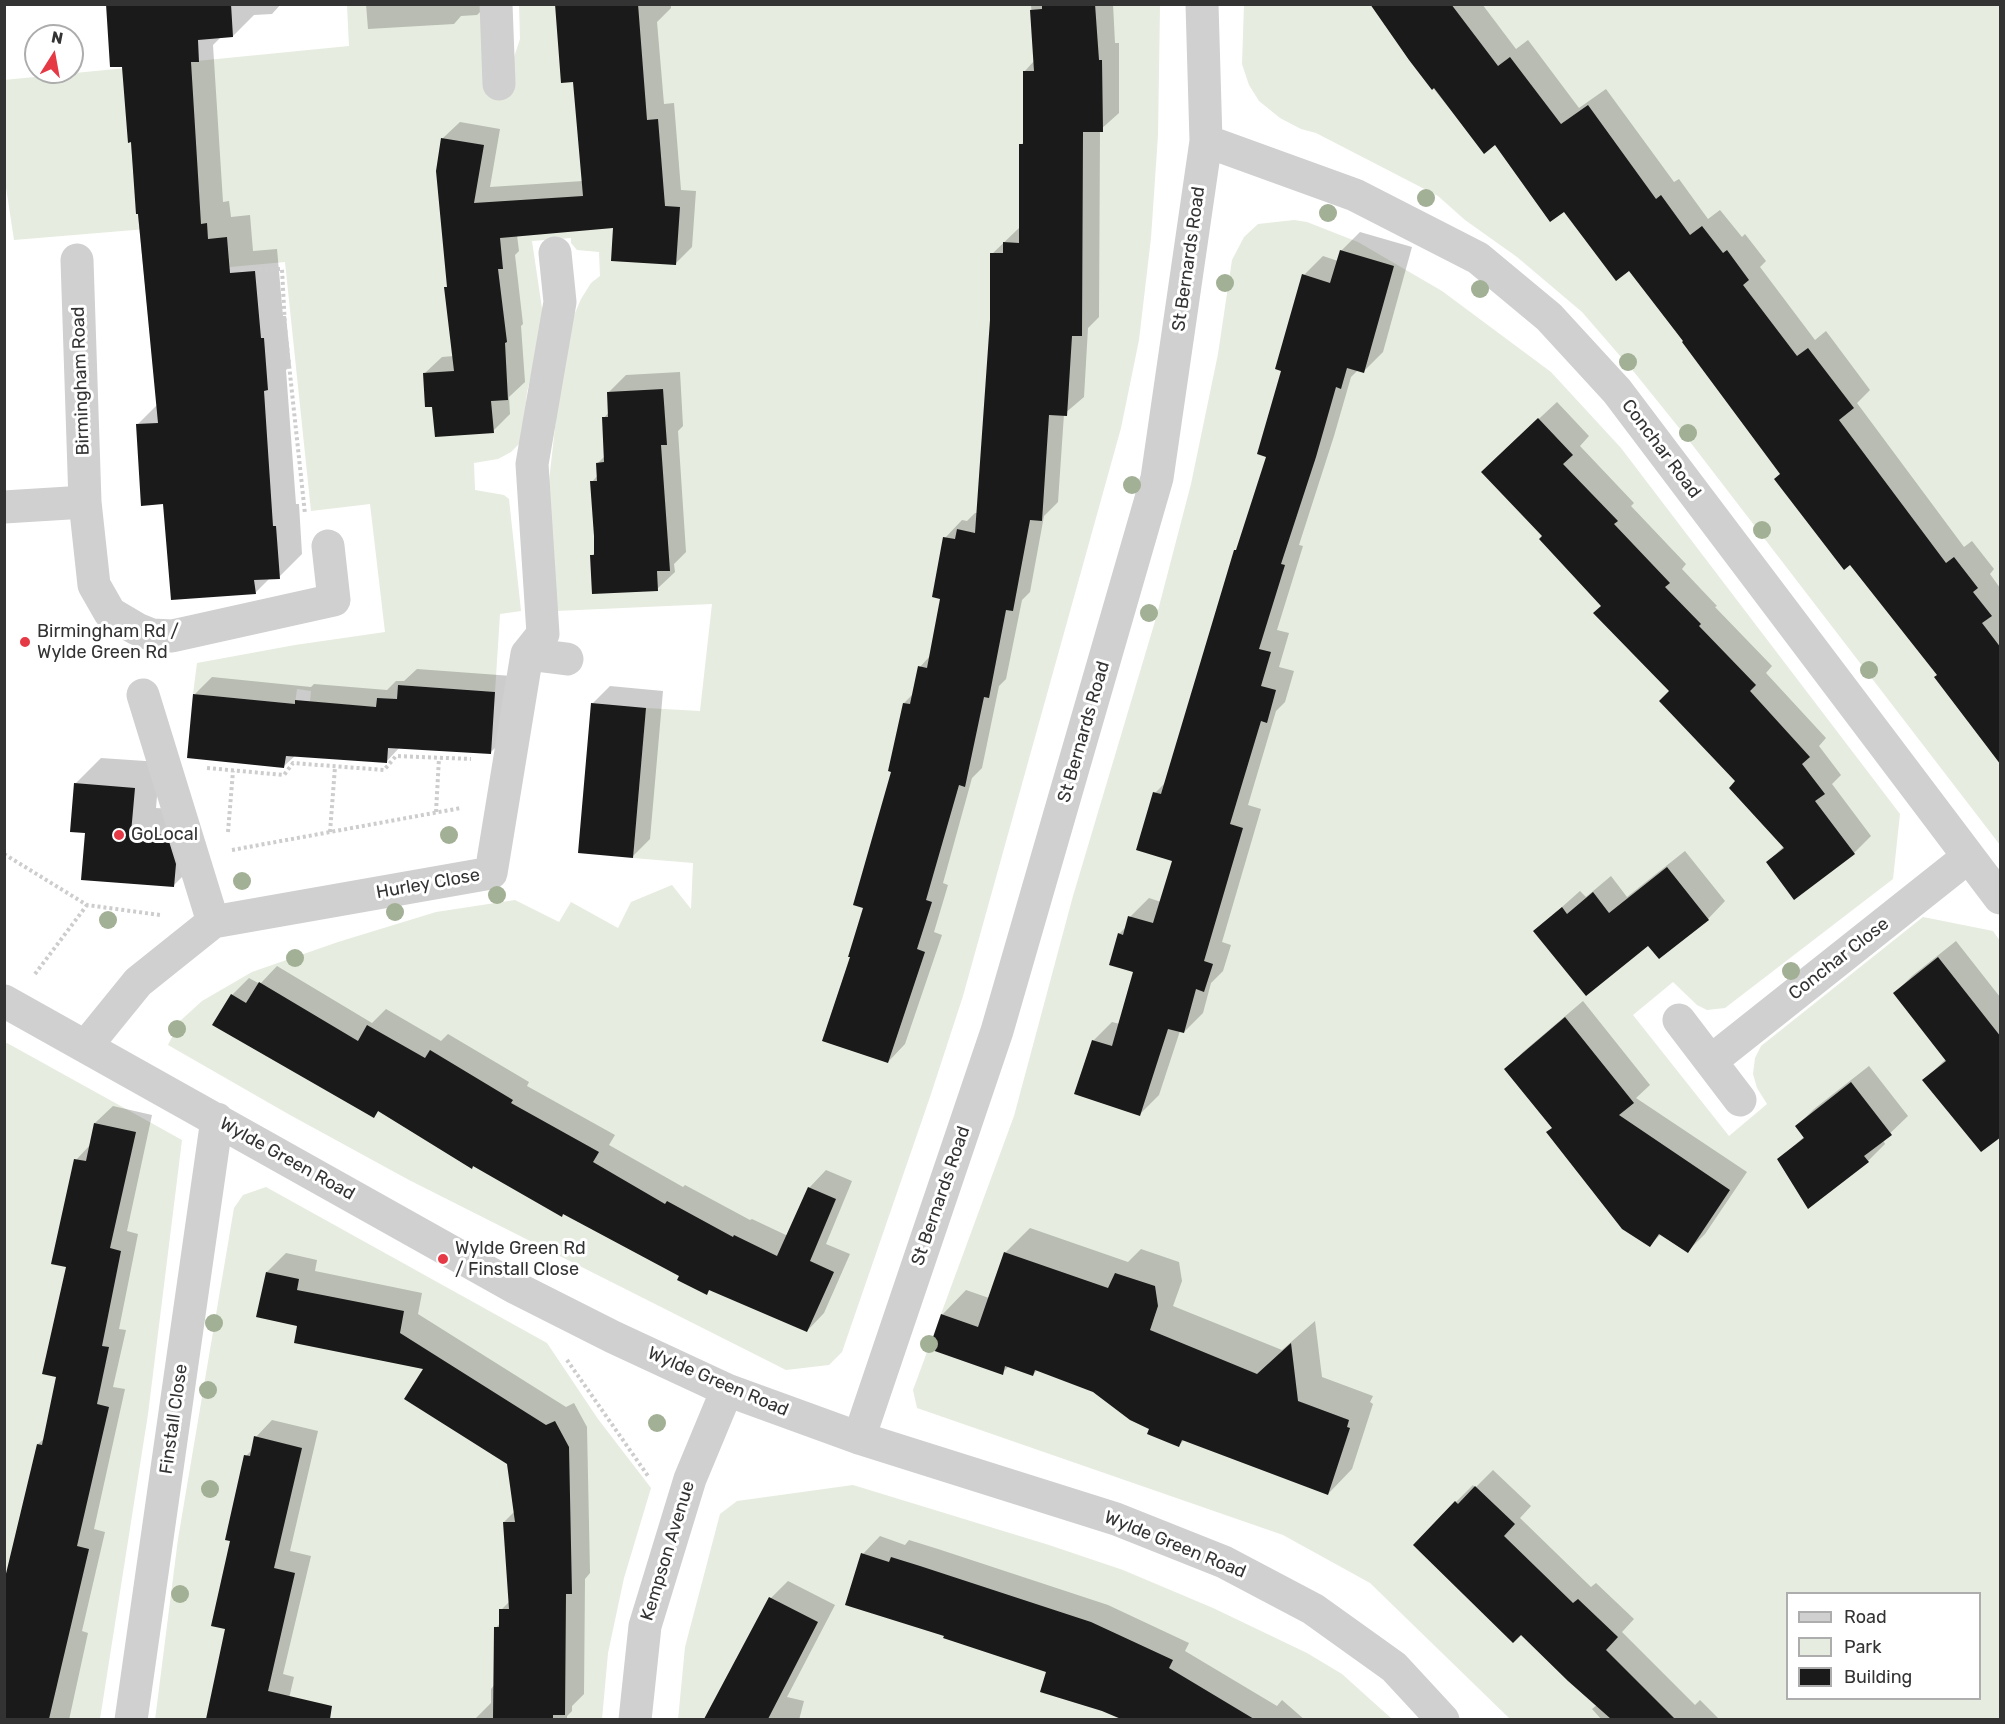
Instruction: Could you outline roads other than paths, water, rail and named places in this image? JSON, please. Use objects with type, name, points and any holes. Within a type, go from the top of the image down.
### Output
[{"type":"street","points":[[496,4],[499,84]]},
{"type":"street","name":"St Bernards Road","points":[[859,1438],[997,1031],[1157,478],[1206,141],[1202,4]]},
{"type":"street","name":"Conchar Road","points":[[1206,141],[1355,195],[1478,258],[1549,317],[1617,391],[2001,898]]},
{"type":"street","points":[[527,654],[543,633],[532,464],[561,302],[555,253]]},
{"type":"street","name":"Birmingham Road","points":[[77,260],[85,502],[94,585],[110,613],[152,635],[172,636],[334,600],[328,546]]},
{"type":"street","points":[[4,507],[85,502]]},
{"type":"street","points":[[527,654],[567,659]]},
{"type":"street","name":"Hurley Close","points":[[86,1046],[138,982],[213,922],[491,873],[527,654]]},
{"type":"street","points":[[143,695],[213,922]]},
{"type":"street","name":"Conchar Close","points":[[1711,1062],[1968,857]]},
{"type":"street","name":"Wylde Green Road","points":[[8,1003],[516,1288],[613,1337],[727,1390],[859,1438],[1116,1519],[1224,1562],[1312,1609],[1394,1668],[1443,1719]]},
{"type":"street","points":[[1679,1020],[1740,1100]]},
{"type":"street","name":"Finstall Close","points":[[131,1719],[217,1119]]},
{"type":"street","name":"Kempson Avenue","points":[[635,1719],[645,1626],[690,1479],[727,1390]]},
{"type":"place","name":"Birmingham Rd / Wylde Green Rd","points":[[25,642]]},
{"type":"place","name":"GoLocal","points":[[119,835]]},
{"type":"place","name":"Wylde Green Rd / Finstall Close","points":[[443,1259]]}]
